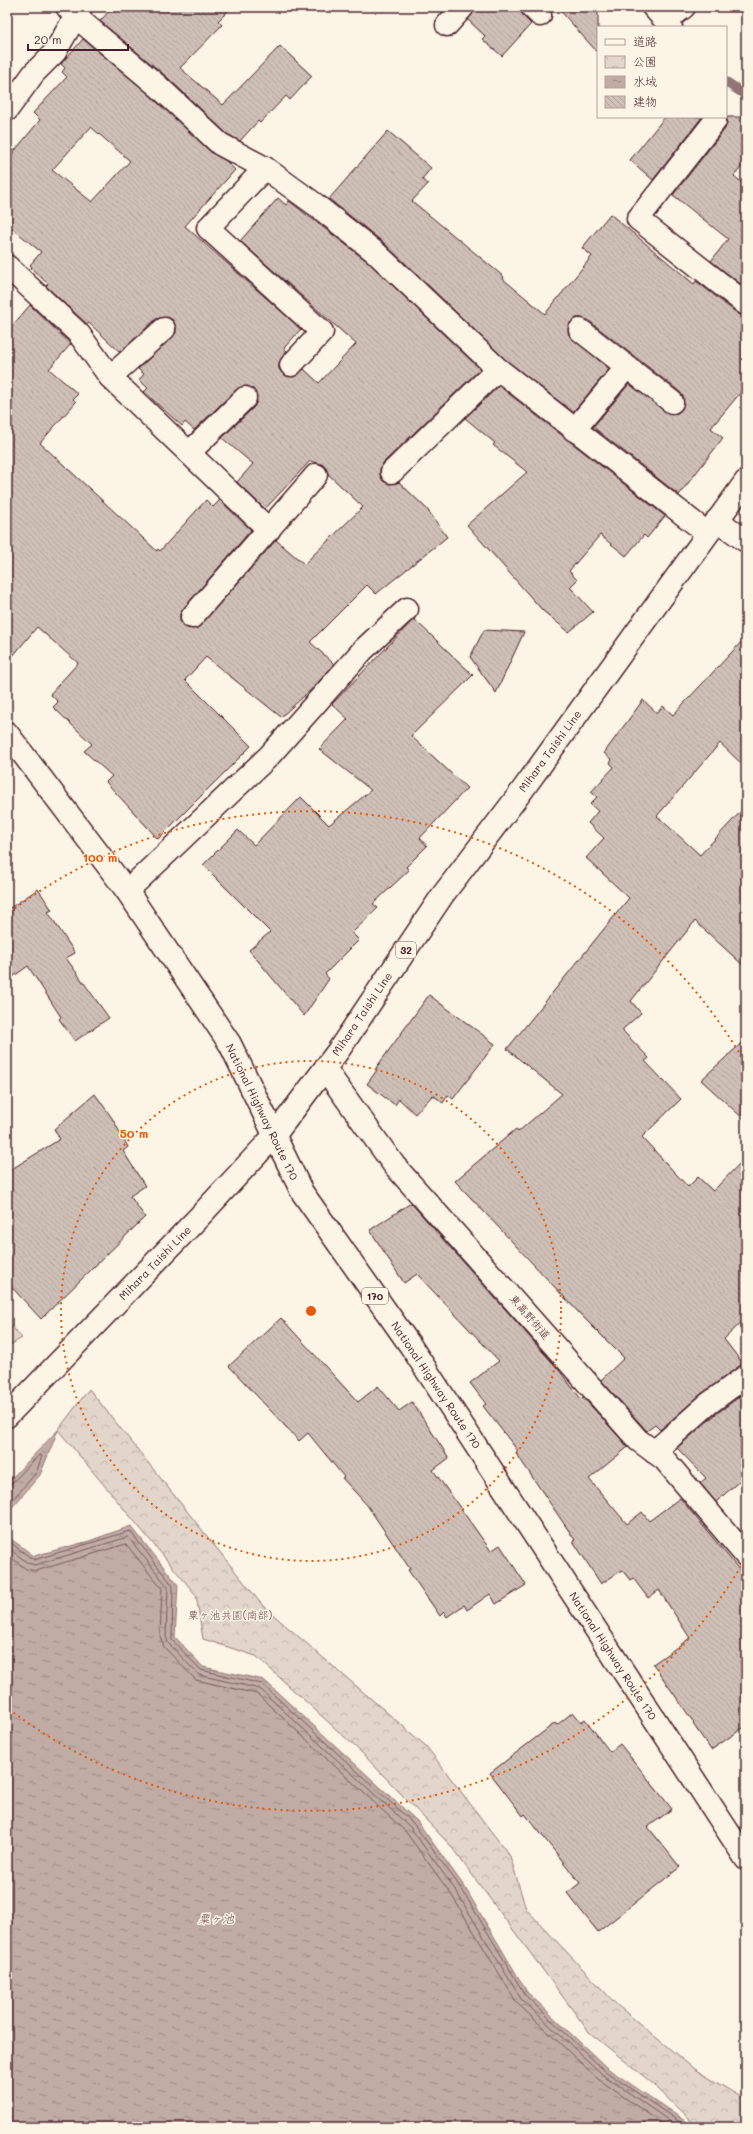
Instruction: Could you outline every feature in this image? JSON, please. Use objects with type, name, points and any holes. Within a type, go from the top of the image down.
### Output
[{"type":"main road","points":[[447,25],[464,7]]},
{"type":"main road","points":[[664,18],[684,7]]},
{"type":"main road","points":[[7,110],[34,73],[55,52],[75,10],[220,144],[265,168],[316,205],[376,252],[498,369],[574,430],[712,526],[746,541]]},
{"type":"main road","points":[[715,121],[638,220],[746,304]]},
{"type":"main road","points":[[265,168],[208,228],[322,332],[291,365]]},
{"type":"main road","points":[[7,266],[79,334],[110,377],[269,530]]},
{"type":"main road","points":[[110,377],[164,328]]},
{"type":"main road","points":[[580,330],[626,368],[672,402]]},
{"type":"main road","points":[[574,430],[626,368]]},
{"type":"main road","points":[[392,472],[498,369]]},
{"type":"main road","points":[[189,453],[245,398]]},
{"type":"main road","points":[[192,617],[316,475]]},
{"type":"main road","name":"Mihara Taishi Line","points":[[7,1416],[199,1217],[274,1136],[325,1069],[442,896],[521,792],[746,481]]},
{"type":"main road","points":[[127,891],[269,756],[363,650],[407,609]]},
{"type":"main road","name":"National Highway Route 170","points":[[7,733],[127,891],[230,1044],[302,1192],[410,1345],[746,1859]]},
{"type":"main road","name":"東高野街道","points":[[325,1069],[394,1165],[638,1440],[664,1459],[746,1556]]},
{"type":"main road","points":[[654,1452],[708,1404],[746,1376]]},
{"type":"green space","points":[[7,1321],[22,1338],[7,1347]]},
{"type":"green space","name":"粟ヶ池共園(南部)","points":[[89,1389],[263,1606],[426,1746],[510,1856],[526,1909],[617,2005],[694,2069],[746,2100],[746,2127],[697,2127],[652,2083],[589,2032],[450,1845],[361,1752],[256,1656],[203,1639],[196,1595],[58,1430]]},
{"type":"water","points":[[58,1430],[40,1475],[9,1511],[7,1536],[7,1483]]},
{"type":"water","name":"粟ヶ池","points":[[131,1526],[178,1585],[175,1637],[203,1667],[264,1680],[417,1821],[464,1886],[527,1992],[607,2068],[694,2127],[7,2127],[7,1536],[34,1556],[89,1541]]},
{"type":"building","points":[[113,7],[232,7],[218,21],[222,25],[180,68],[223,105],[280,46],[312,76],[290,100],[286,96],[260,123],[258,121],[240,141],[227,134],[168,78],[100,21]]},
{"type":"building","points":[[475,7],[520,7],[523,16],[531,24],[502,56],[482,39],[485,36],[468,20]]},
{"type":"building","points":[[557,7],[598,7],[597,52]]},
{"type":"building","points":[[83,39],[151,96],[212,153],[226,161],[235,170],[185,226],[301,329],[284,348],[287,351],[279,363],[279,369],[283,374],[294,377],[304,369],[319,383],[356,344],[240,241],[278,198],[286,205],[289,201],[367,261],[480,369],[383,463],[380,469],[380,475],[383,481],[389,484],[399,482],[427,509],[447,537],[376,594],[367,585],[310,642],[334,664],[315,686],[281,717],[206,657],[185,680],[251,746],[158,839],[106,782],[112,776],[84,751],[92,744],[53,707],[58,702],[50,694],[78,663],[37,627],[7,663],[7,332],[30,305],[71,344],[49,369],[78,394],[73,399],[76,402],[40,443],[157,551],[158,549],[160,551],[206,500],[213,507],[220,500],[251,530],[183,609],[180,614],[180,621],[184,627],[196,629],[201,625],[276,540],[304,564],[363,507],[328,474],[324,465],[310,461],[265,509],[237,482],[253,464],[222,438],[254,407],[257,401],[254,390],[248,386],[237,389],[194,430],[185,422],[182,426],[144,392],[148,388],[139,380],[144,374],[138,369],[176,333],[176,327],[173,320],[168,317],[156,319],[120,352],[46,286],[48,284],[31,268],[32,267],[30,265],[41,252],[7,224],[7,160],[40,120],[33,113],[67,77],[62,72],[65,68],[61,64]],"holes":[[[91,127],[130,161],[92,202],[52,170]]]},
{"type":"building","points":[[727,117],[746,117],[746,161],[734,176],[746,186],[746,288],[711,261],[728,239],[673,195],[725,129]]},
{"type":"building","points":[[664,118],[701,118],[653,180],[630,160]]},
{"type":"building","points":[[388,131],[431,168],[422,179],[428,184],[412,201],[504,277],[503,279],[545,314],[592,256],[582,248],[610,214],[694,284],[696,281],[738,314],[746,316],[746,386],[711,428],[723,438],[679,495],[593,427],[629,384],[670,414],[676,414],[682,409],[684,398],[680,392],[588,320],[576,318],[570,323],[568,329],[569,335],[609,369],[573,412],[506,360],[384,243],[329,199]]},
{"type":"building","points":[[499,386],[665,516],[647,538],[644,535],[626,556],[600,535],[569,571],[577,580],[570,587],[593,612],[569,632],[543,611],[467,525],[527,472],[493,445],[495,443],[465,418]]},
{"type":"building","points":[[414,619],[473,675],[411,736],[467,788],[420,838],[427,846],[406,867],[409,870],[373,904],[378,908],[352,933],[359,940],[325,974],[329,979],[304,1016],[249,950],[270,932],[203,865],[238,830],[254,845],[301,797],[329,825],[371,790],[319,749],[348,719],[332,704]]},
{"type":"building","points":[[484,630],[524,632],[496,693],[470,657]]},
{"type":"building","points":[[746,637],[746,768],[720,743],[657,816],[700,855],[746,806],[746,968],[695,921],[631,1001],[641,1013],[622,1030],[649,1058],[645,1061],[681,1099],[642,1137],[688,1187],[698,1177],[713,1191],[746,1157],[746,1318],[724,1339],[743,1364],[701,1394],[660,1430],[655,1425],[647,1431],[601,1380],[624,1358],[580,1314],[455,1181],[516,1129],[518,1132],[562,1094],[507,1049],[629,898],[586,858],[604,838],[588,823],[598,811],[590,804],[597,797],[591,792],[614,767],[610,763],[612,760],[604,753],[643,700],[657,713],[663,706],[673,715]]},
{"type":"building","points":[[38,889],[52,910],[48,912],[75,953],[66,958],[109,1018],[75,1041],[59,1019],[61,1017],[28,966],[7,981],[7,910]]},
{"type":"building","points":[[429,995],[495,1044],[453,1099],[448,1095],[443,1103],[433,1095],[415,1114],[399,1099],[395,1105],[367,1084],[377,1070],[376,1068]]},
{"type":"building","points":[[746,1039],[746,1121],[701,1080]]},
{"type":"building","points":[[95,1094],[112,1118],[128,1147],[123,1151],[145,1186],[130,1196],[145,1217],[41,1319],[7,1282],[7,1172],[60,1139],[54,1129]]},
{"type":"building","points":[[411,1203],[558,1369],[581,1399],[583,1397],[628,1447],[589,1479],[627,1524],[642,1512],[649,1521],[680,1498],[746,1578],[746,1726],[711,1750],[653,1664],[690,1638],[659,1590],[648,1598],[633,1578],[630,1580],[622,1570],[601,1584],[573,1541],[575,1540],[516,1453],[518,1451],[483,1406],[486,1404],[470,1383],[499,1361],[417,1274],[404,1283],[370,1230]]},
{"type":"building","points":[[281,1318],[358,1402],[378,1386],[399,1411],[412,1402],[449,1458],[433,1470],[491,1551],[500,1545],[526,1585],[496,1604],[490,1594],[467,1610],[464,1605],[447,1617],[444,1612],[440,1616],[408,1570],[410,1569],[367,1505],[342,1478],[344,1477],[308,1433],[299,1441],[229,1366]]},
{"type":"building","points":[[746,1392],[746,1475],[716,1502],[700,1483],[706,1478],[677,1448],[716,1414]]},
{"type":"building","points":[[573,1712],[581,1722],[585,1719],[610,1752],[620,1744],[672,1809],[648,1827],[680,1867],[598,1932],[567,1893],[580,1883],[525,1814],[523,1816],[490,1773],[555,1723],[557,1725]]},
{"type":"waterway","points":[[727,83],[746,95]]}]
